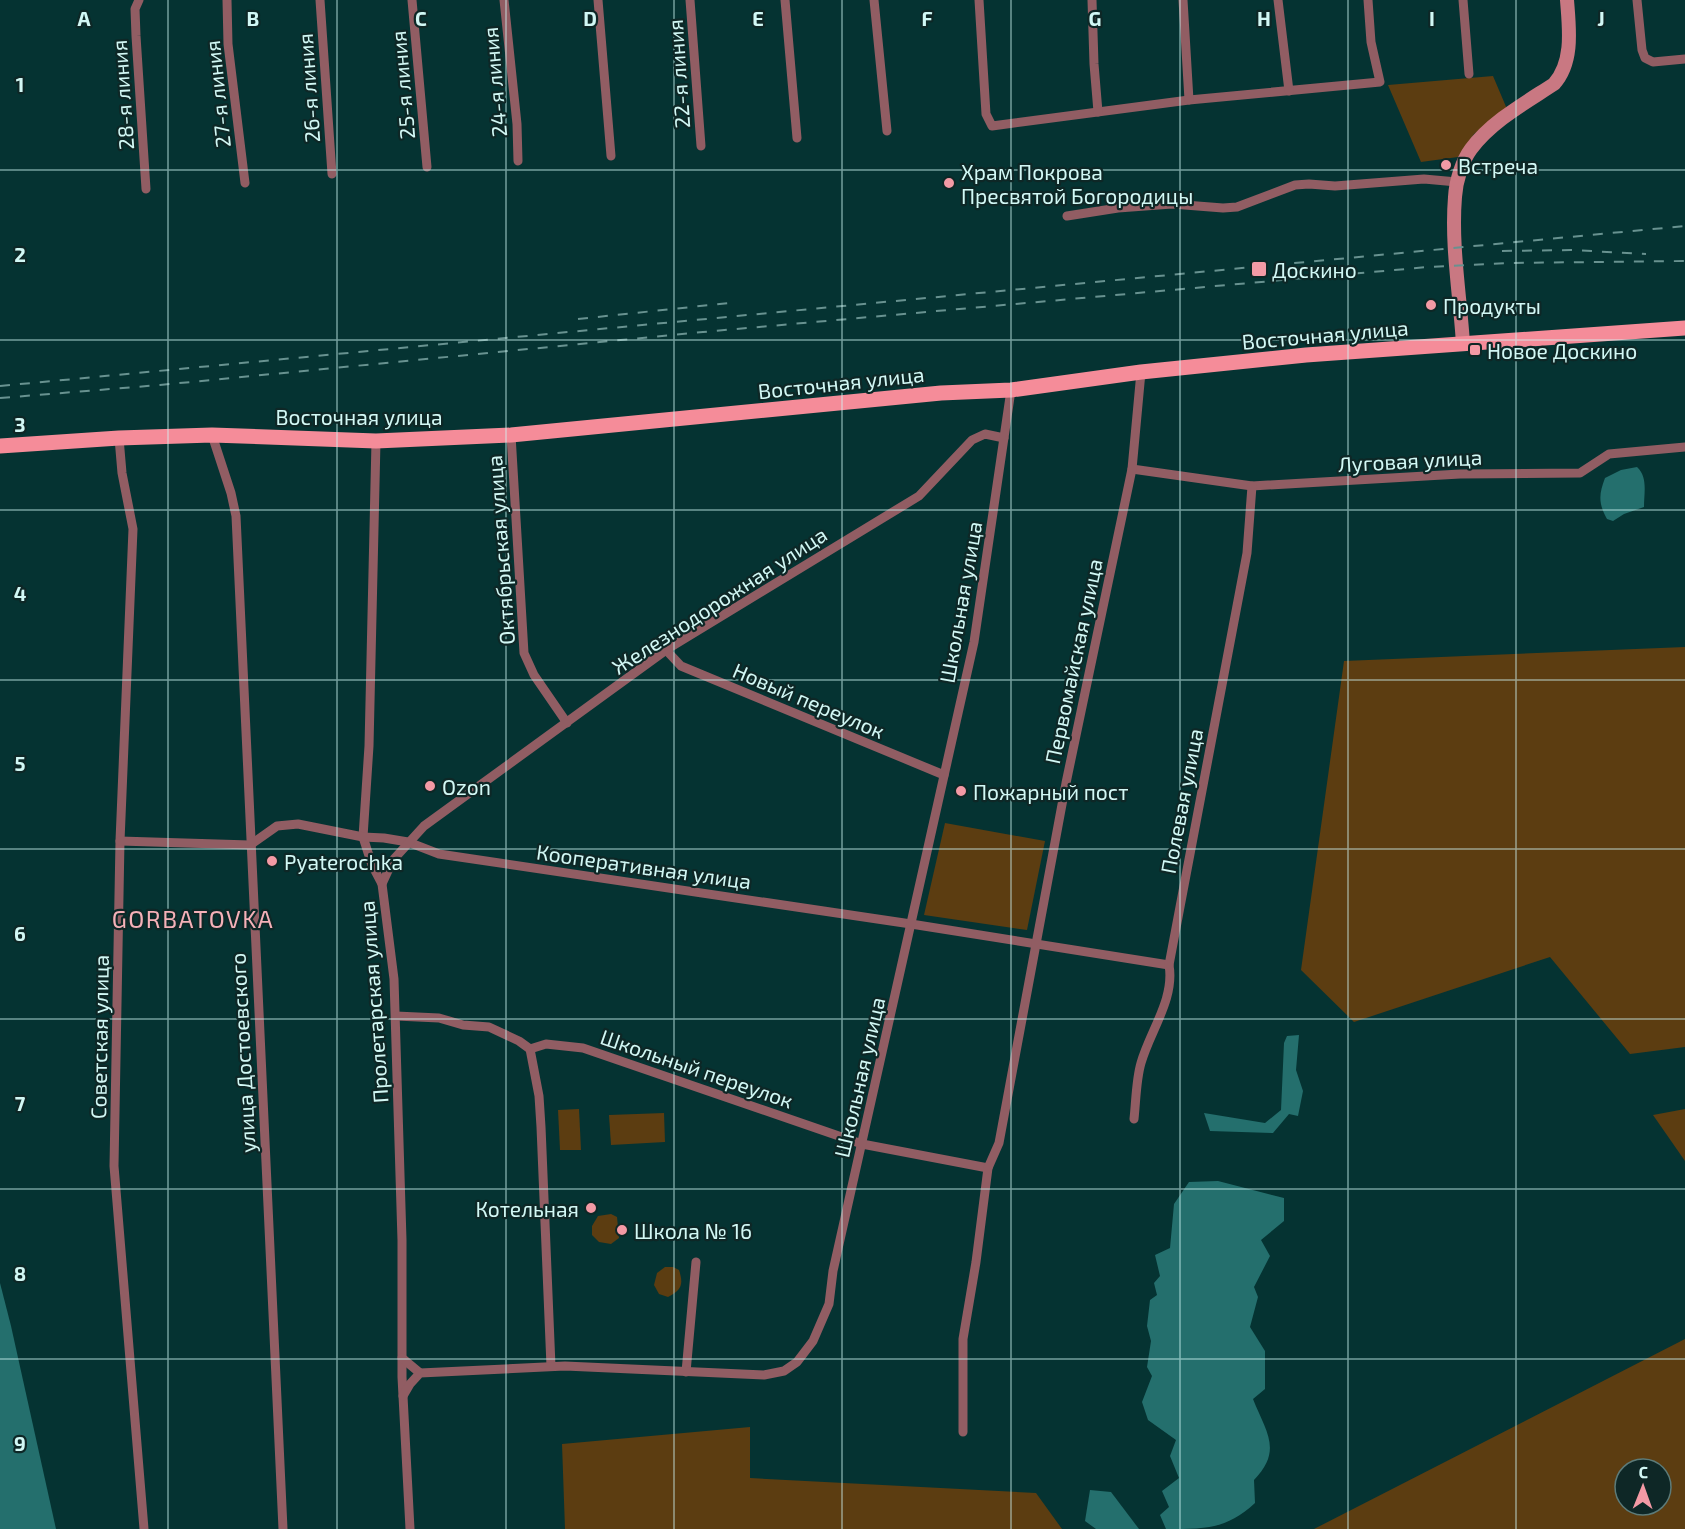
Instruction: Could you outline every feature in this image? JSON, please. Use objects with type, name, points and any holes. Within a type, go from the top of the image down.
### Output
[{"type":"main road","name":"Восточная улица","points":[[0,446],[119,438],[212,435],[376,441],[511,435],[941,393],[1011,390],[1141,372],[1306,355],[1685,328]]},
{"type":"street","name":"28-я линия","points":[[139,0],[135,9],[146,189]]},
{"type":"street","name":"27-я линия","points":[[227,0],[228,44],[245,183]]},
{"type":"street","name":"26-я линия","points":[[320,0],[332,174]]},
{"type":"street","name":"25-я линия","points":[[412,0],[427,167]]},
{"type":"street","name":"24-я линия","points":[[504,0],[519,161]]},
{"type":"street","points":[[598,0],[611,156]]},
{"type":"street","name":"22-я линия","points":[[690,0],[701,146]]},
{"type":"street","points":[[785,0],[797,138]]},
{"type":"street","points":[[874,0],[887,131]]},
{"type":"street","points":[[979,0],[986,114],[992,126],[1189,100],[1380,82],[1371,42],[1368,0]]},
{"type":"street","points":[[1092,0],[1098,112]]},
{"type":"street","points":[[1183,0],[1189,100]]},
{"type":"street","points":[[1278,0],[1289,91]]},
{"type":"street","points":[[1463,0],[1470,74]]},
{"type":"street","points":[[1463,344],[1456,242],[1457,182],[1469,151],[1479,139],[1512,112],[1554,84],[1560,77],[1565,67],[1569,29],[1567,0]]},
{"type":"street","points":[[1637,0],[1642,50],[1645,58],[1653,62],[1685,59]]},
{"type":"street","points":[[1067,216],[1118,208],[1172,204],[1237,207],[1302,184],[1335,186],[1424,179],[1457,182]]},
{"type":"street","name":"Первомайская улица","points":[[963,1432],[963,1338],[976,1262],[988,1168],[999,1143],[1066,783],[1132,469],[1141,372]]},
{"type":"street","name":"Школьная улица","points":[[420,1373],[550,1366],[764,1375],[784,1371],[797,1362],[813,1341],[829,1304],[833,1271],[974,642],[1011,390]]},
{"type":"street","name":"Железнодорожная улица","points":[[382,884],[393,860],[424,826],[666,650],[920,496],[972,440],[985,434],[1004,438]]},
{"type":"street","name":"улица Достоевского","points":[[212,435],[236,516],[283,1529]]},
{"type":"street","name":"Октябрьская улица","points":[[511,435],[524,653],[534,675],[567,723]]},
{"type":"street","name":"Советская улица","points":[[119,438],[133,529],[120,841],[114,1166],[144,1529]]},
{"type":"street","name":"Пролетарская улица","points":[[376,441],[369,746],[363,837],[372,865],[382,884],[394,979],[402,1265],[403,1396],[410,1529]]},
{"type":"street","name":"Луговая улица","points":[[1132,469],[1252,486],[1460,474],[1580,473],[1609,454],[1685,447]]},
{"type":"street","name":"Полевая улица","points":[[1134,1119],[1141,1064],[1168,992],[1171,977],[1169,965],[1247,553],[1252,486]]},
{"type":"street","name":"Новый переулок","points":[[666,650],[681,666],[944,776]]},
{"type":"street","name":"Кооперативная улица","points":[[250,845],[277,826],[298,824],[363,837],[408,842],[439,854],[1169,965]]},
{"type":"street","points":[[120,841],[250,845]]},
{"type":"street","points":[[396,1016],[439,1018],[463,1025],[489,1027],[519,1041],[530,1049],[542,1127],[550,1366]]},
{"type":"street","name":"Школьный переулок","points":[[530,1049],[546,1044],[583,1048],[862,1144],[988,1168]]},
{"type":"street","points":[[686,1372],[696,1262]]},
{"type":"street","points":[[402,1358],[420,1373],[403,1396]]},
{"type":"shaded area","points":[[1493,76],[1507,109],[1474,134],[1458,157],[1421,162],[1388,85]]},
{"type":"shaded area","points":[[1685,647],[1685,1047],[1630,1054],[1550,957],[1354,1022],[1301,970],[1344,661]]},
{"type":"shaded area","points":[[945,823],[1045,841],[1027,930],[924,915]]},
{"type":"shaded area","points":[[579,1109],[581,1150],[560,1150],[558,1110]]},
{"type":"shaded area","points":[[1685,1109],[1685,1161],[1653,1115]]},
{"type":"shaded area","points":[[664,1113],[665,1142],[611,1145],[609,1115]]},
{"type":"shaded area","points":[[611,1214],[617,1217],[619,1238],[611,1244],[599,1242],[592,1235],[592,1226],[598,1216]]},
{"type":"shaded area","points":[[665,1267],[679,1270],[681,1280],[679,1289],[668,1297],[659,1294],[654,1285],[657,1273]]},
{"type":"shaded area","points":[[1685,1339],[1685,1529],[1314,1529]]},
{"type":"shaded area","points":[[750,1427],[750,1478],[1036,1493],[1062,1529],[565,1529],[562,1444]]},
{"type":"water","points":[[1637,467],[1644,480],[1644,507],[1624,514],[1613,521],[1607,519],[1600,498],[1605,478],[1621,470]]},
{"type":"water","points":[[1299,1035],[1296,1070],[1303,1091],[1298,1116],[1289,1114],[1273,1133],[1210,1131],[1204,1113],[1265,1123],[1281,1110],[1284,1043],[1287,1036]]},
{"type":"water","points":[[1218,1181],[1284,1198],[1284,1221],[1261,1240],[1270,1256],[1254,1287],[1258,1297],[1250,1327],[1265,1351],[1265,1389],[1253,1399],[1267,1431],[1270,1450],[1263,1469],[1254,1480],[1255,1503],[1245,1512],[1215,1526],[1166,1529],[1160,1515],[1169,1507],[1162,1491],[1179,1478],[1170,1456],[1176,1440],[1148,1420],[1142,1402],[1152,1376],[1147,1367],[1151,1341],[1147,1326],[1150,1300],[1157,1295],[1154,1283],[1160,1276],[1155,1255],[1170,1248],[1174,1204],[1189,1182]]},
{"type":"water","points":[[0,1283],[11,1326],[56,1529],[0,1529]]},
{"type":"water","points":[[1090,1490],[1111,1492],[1139,1529],[1096,1529],[1085,1521]]},
{"type":"railway","points":[[0,386],[1685,226]]},
{"type":"railway","points":[[1502,251],[1571,250],[1646,254]]},
{"type":"railway","points":[[0,398],[1428,267],[1507,263],[1685,261]]},
{"type":"railway","points":[[578,319],[729,303]]},
{"type":"place","name":"Встреча","points":[[1446,165]]},
{"type":"place","name":"Храм Покрова Пресвятой Богородицы","points":[[949,183]]},
{"type":"place","name":"Доскино","points":[[1259,269]]},
{"type":"place","name":"Продукты","points":[[1431,305]]},
{"type":"place","name":"Новое Доскино","points":[[1475,350]]},
{"type":"place","name":"Ozon","points":[[430,786]]},
{"type":"place","name":"Пожарный пост","points":[[961,791]]},
{"type":"place","name":"Pyaterochka","points":[[272,861]]},
{"type":"place","name":"Котельная","points":[[591,1208]]},
{"type":"place","name":"Школа № 16","points":[[622,1230]]},
{"type":"district","name":"GORBATOVKA","points":[[193,918]]}]
